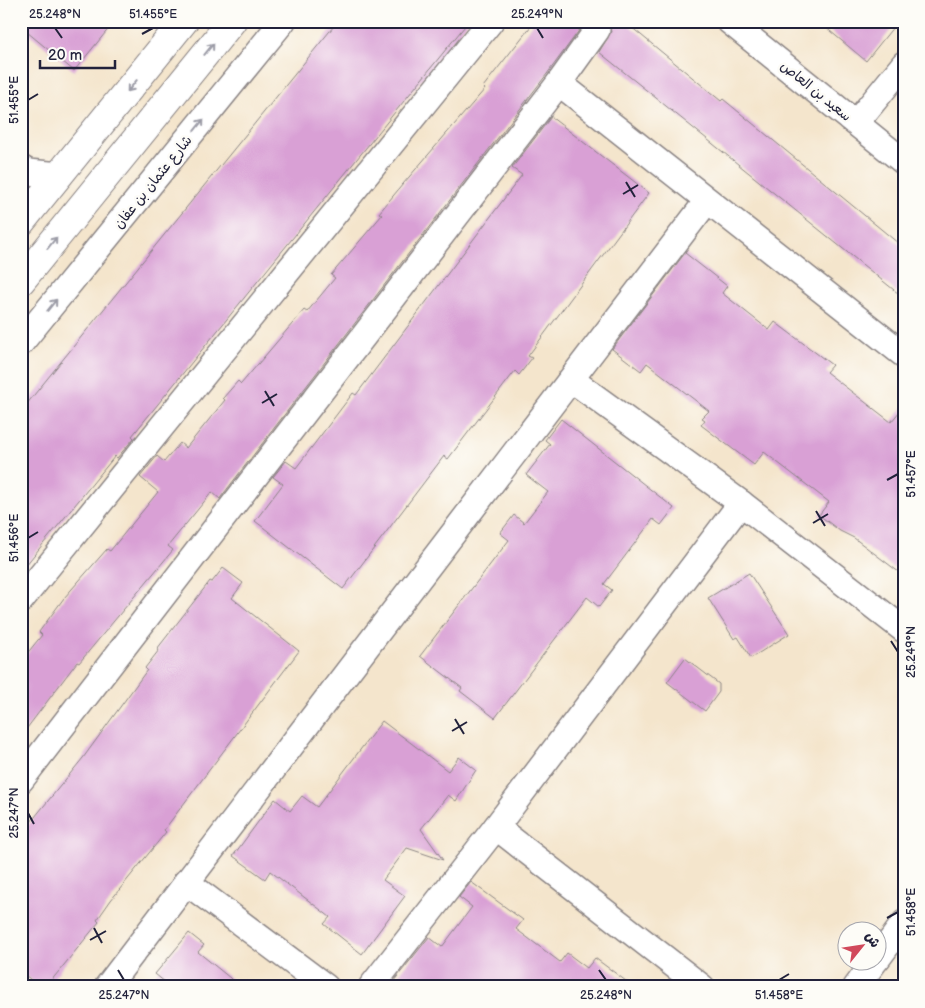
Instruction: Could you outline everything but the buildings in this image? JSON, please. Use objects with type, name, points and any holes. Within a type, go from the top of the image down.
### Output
[{"type":"street","points":[[21,222],[184,21]]},
{"type":"street","points":[[21,281],[232,21]]},
{"type":"street","name":"شارع عثمان بن عفان","points":[[21,343],[284,21]]},
{"type":"street","points":[[21,600],[491,21]]},
{"type":"street","name":"سعيد بن العاص","points":[[729,21],[904,162]]},
{"type":"street","points":[[21,780],[559,83],[597,30]]},
{"type":"street","points":[[856,123],[904,64]]},
{"type":"street","points":[[559,83],[904,355]]},
{"type":"street","points":[[21,168],[28,172],[60,175]]},
{"type":"street","points":[[107,987],[572,380],[707,200]]},
{"type":"street","points":[[572,380],[741,503],[904,630]]},
{"type":"street","points":[[371,987],[496,827],[741,503]]},
{"type":"street","points":[[496,827],[702,987]]},
{"type":"street","points":[[186,882],[326,987]]},
{"type":"street","points":[[888,944],[904,923]]},
{"type":"street","points":[[856,987],[869,970]]}]
